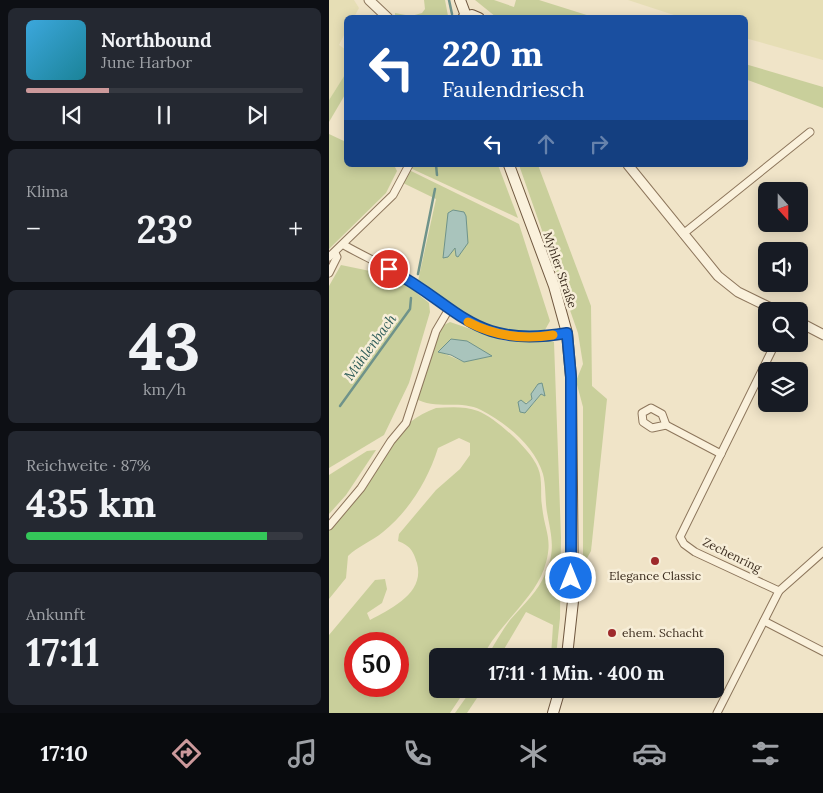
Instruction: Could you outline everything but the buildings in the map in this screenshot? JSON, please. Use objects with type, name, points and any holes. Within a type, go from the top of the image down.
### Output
[{"type":"main road","points":[[460,0],[464,15]]},
{"type":"main road","name":"Myhler Straße","points":[[510,167],[554,286],[567,333],[571,377],[573,601],[568,648]]},
{"type":"main road","points":[[553,713],[557,698]]},
{"type":"street","points":[[369,0],[385,15]]},
{"type":"street","points":[[683,234],[809,132]]},
{"type":"street","points":[[329,273],[337,257],[332,255],[393,195],[408,167]]},
{"type":"street","points":[[630,167],[718,276],[738,292],[759,302]]},
{"type":"street","points":[[344,245],[398,274],[476,326],[497,334],[532,337],[567,333]]},
{"type":"street","points":[[329,526],[361,488],[391,442],[406,423],[436,331],[449,309]]},
{"type":"street","points":[[808,327],[823,335]]},
{"type":"street","name":"Zechenring","points":[[771,352],[681,537],[684,544],[695,552],[779,591]]},
{"type":"street","points":[[666,425],[721,454]]},
{"type":"street","points":[[717,713],[779,591],[823,551]]},
{"type":"street","points":[[763,621],[823,652]]},
{"type":"shaded area","points":[[329,0],[354,0],[359,8],[355,15],[344,15],[344,35],[339,45],[344,49],[344,76],[329,100]]},
{"type":"shaded area","points":[[628,0],[823,0],[823,60],[748,39],[748,15],[674,15]]},
{"type":"green space","points":[[424,0],[445,0],[448,15],[415,15],[422,13],[425,9]]},
{"type":"green space","points":[[475,0],[494,0],[514,7],[516,0],[539,0],[587,15],[494,15]]},
{"type":"green space","points":[[748,65],[823,87],[823,108],[748,80]]},
{"type":"green space","points":[[344,76],[344,96],[329,122],[329,100]]},
{"type":"green space","points":[[329,134],[344,141],[344,167],[395,167],[397,171],[386,193],[329,249]]},
{"type":"green space","points":[[408,167],[499,167],[518,218]]},
{"type":"green space","points":[[520,167],[539,167],[591,306],[592,386],[607,399],[591,551],[583,565],[583,407],[576,381],[583,364],[578,333]]},
{"type":"green space","points":[[409,170],[519,224],[550,321],[545,330],[527,334],[509,333],[493,329],[461,312],[418,281],[436,199],[403,183]]},
{"type":"green space","points":[[341,265],[370,271],[373,266],[389,274],[429,303],[430,312],[409,383],[384,435],[329,468],[329,286]]},
{"type":"green space","points":[[450,322],[506,341],[547,340],[554,342],[561,537],[560,618],[557,648],[552,648],[553,625],[526,612],[505,648],[492,648],[510,620],[539,586],[549,564],[552,542],[546,507],[544,479],[539,464],[518,436],[491,415],[465,405],[439,405],[423,402],[415,398],[413,388],[438,328]],"holes":[[[467,341],[491,356],[464,362],[438,351]],[[538,384],[544,396],[541,394],[533,404],[520,412],[520,406],[533,399],[531,394]]]},
{"type":"green space","points":[[436,408],[473,409],[494,420],[521,444],[538,468],[543,516],[549,543],[547,559],[539,580],[532,591],[488,648],[429,648],[429,698],[460,698],[450,713],[329,713],[329,635],[375,580],[385,579],[387,589],[382,603],[367,613],[370,620],[397,605],[411,591],[416,583],[418,574],[417,563],[411,549],[398,541],[399,534],[436,490],[460,469],[470,455],[470,443],[459,438],[438,448],[429,472],[417,494],[392,524],[374,539],[348,556],[346,578],[329,599],[329,523],[355,495],[391,442],[410,422]]},
{"type":"green space","points":[[376,450],[346,495],[329,514],[329,475],[367,451]]},
{"type":"green space","points":[[466,698],[477,698],[467,713],[455,713]]},
{"type":"water","points":[[453,210],[464,212],[466,216],[468,243],[458,257],[456,256],[455,248],[448,257],[443,258],[448,213]]},
{"type":"water","points":[[451,339],[467,341],[492,356],[464,362],[451,355],[438,352]]},
{"type":"water","points":[[542,383],[545,396],[541,394],[525,413],[520,412],[518,402],[521,400],[526,404],[532,399],[531,394],[538,384]]},
{"type":"waterway","name":"Mühlenbach","points":[[449,0],[452,14]]},
{"type":"waterway","name":"Mühlenbach","points":[[436,167],[437,175]]},
{"type":"waterway","name":"Mühlenbach","points":[[418,274],[435,189]]},
{"type":"waterway","name":"Mühlenbach","points":[[340,406],[410,309],[411,298]]},
{"type":"slow traffic","points":[[468,322],[497,334],[510,336],[539,337],[553,335]]},
{"type":"place","name":"Elegance Classic","points":[[655,561]]},
{"type":"place","name":"ehem. Schacht","points":[[612,633]]},
{"type":"route","points":[[389,269],[466,321],[497,334],[539,337],[567,333],[571,377],[571,578]]}]
